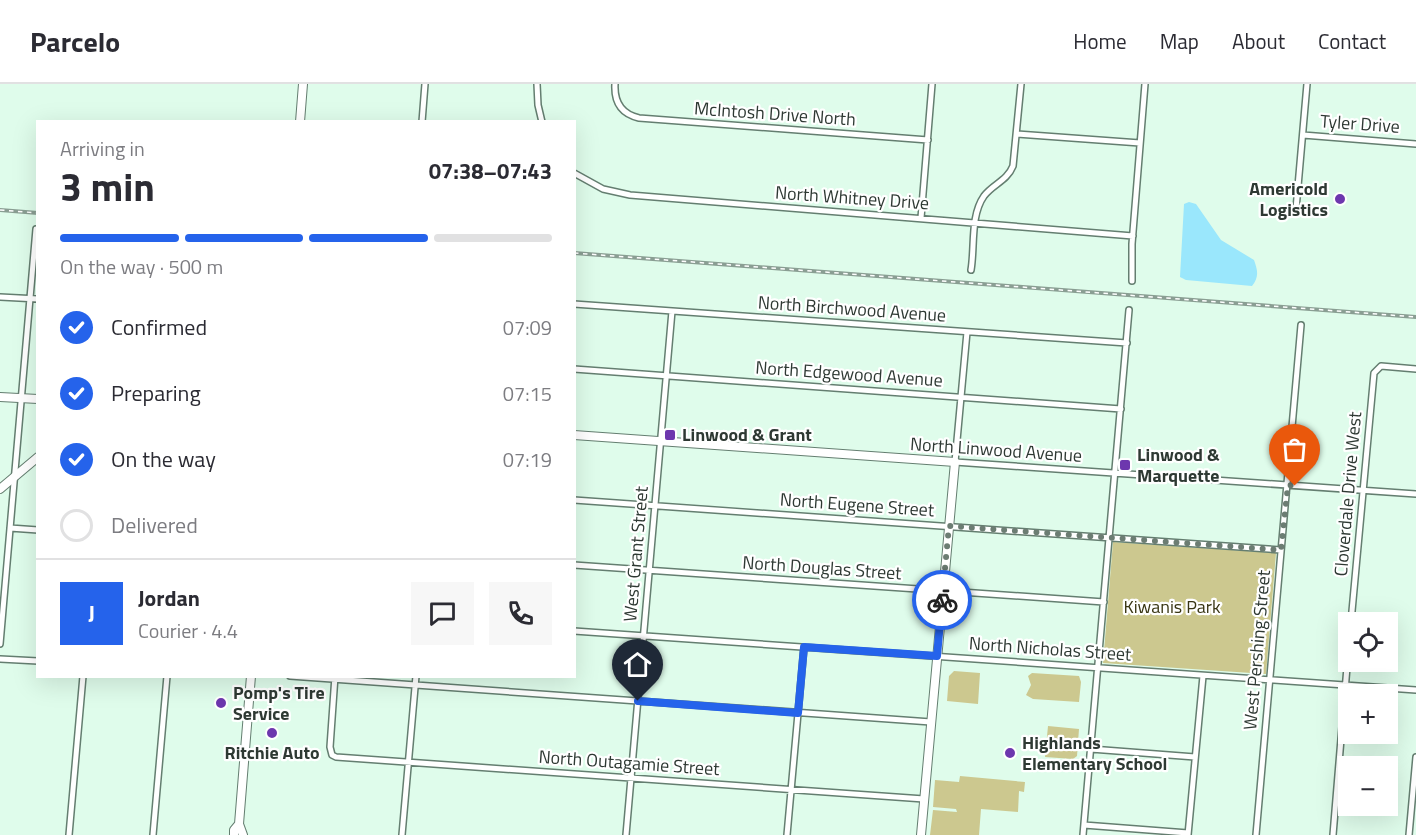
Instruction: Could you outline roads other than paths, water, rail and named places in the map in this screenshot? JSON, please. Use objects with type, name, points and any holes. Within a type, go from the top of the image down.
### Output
[{"type":"street","points":[[300,120],[303,84]]},
{"type":"street","points":[[422,120],[425,84]]},
{"type":"street","points":[[537,84],[542,120]]},
{"type":"street","name":"McIntosh Drive North","points":[[615,84],[616,99],[623,111],[639,118],[928,141]]},
{"type":"street","points":[[921,218],[932,84]]},
{"type":"street","points":[[971,270],[978,206],[983,198],[1004,181],[1011,171],[1014,160],[1021,84]]},
{"type":"street","points":[[1132,281],[1133,236],[1145,84]]},
{"type":"street","points":[[1296,209],[1307,84]]},
{"type":"street","points":[[1017,134],[1140,143]]},
{"type":"street","name":"Tyler Drive","points":[[1303,135],[1416,144]]},
{"type":"street","name":"North Whitney Drive","points":[[576,173],[595,186],[621,194],[1133,236]]},
{"type":"street","points":[[0,644],[36,229]]},
{"type":"street","points":[[0,297],[36,299]]},
{"type":"street","name":"North Birchwood Avenue","points":[[576,304],[1127,343]]},
{"type":"street","points":[[1083,835],[1129,310]]},
{"type":"street","name":"West Grant Street","points":[[626,835],[672,311]]},
{"type":"street","name":"West Pershing Street","points":[[1256,835],[1301,325]]},
{"type":"street","points":[[921,835],[967,332]]},
{"type":"street","name":"Cloverdale Drive West","points":[[1352,612],[1373,376],[1381,366],[1416,369]]},
{"type":"street","name":"North Edgewood Avenue","points":[[576,369],[1121,409]]},
{"type":"street","points":[[0,397],[36,399]]},
{"type":"street","name":"North Linwood Avenue","points":[[576,435],[1416,494]]},
{"type":"street","points":[[0,489],[36,459]]},
{"type":"street","name":"North Eugene Street","points":[[576,500],[1281,550]]},
{"type":"street","points":[[10,528],[36,530]]},
{"type":"street","name":"North Douglas Street","points":[[576,565],[1104,602]]},
{"type":"street","name":"North Nicholas Street","points":[[576,631],[1338,684]]},
{"type":"street","points":[[787,835],[804,647]]},
{"type":"street","points":[[0,659],[36,661]]},
{"type":"street","points":[[1084,825],[1188,834],[1203,676]]},
{"type":"street","points":[[69,835],[83,678]]},
{"type":"street","points":[[153,835],[167,678]]},
{"type":"street","points":[[243,835],[239,824],[251,678]]},
{"type":"street","points":[[335,678],[931,722]]},
{"type":"street","name":"North Outagamie Street","points":[[335,678],[330,747],[332,755],[924,799]]},
{"type":"street","points":[[402,835],[416,678]]},
{"type":"street","name":"North Nicholas Street","points":[[1398,689],[1416,690]]},
{"type":"street","points":[[1333,835],[1341,744]]},
{"type":"street","points":[[1091,749],[1195,757]]},
{"type":"street","points":[[1409,835],[1416,757]]},
{"type":"street","points":[[234,835],[234,830],[239,824]]},
{"type":"water","points":[[1189,202],[1196,204],[1221,240],[1254,260],[1257,274],[1252,286],[1186,280],[1180,277],[1184,204]]},
{"type":"railway","points":[[0,210],[36,213]]},
{"type":"railway","points":[[576,253],[1416,317]]},
{"type":"place","name":"Americold Logistics","points":[[1340,199]]},
{"type":"place","name":"Linwood & Grant","points":[[670,435]]},
{"type":"place","name":"Linwood & Marquette","points":[[1125,465]]},
{"type":"place","name":"Pomp's Tire Service","points":[[221,703]]},
{"type":"place","name":"Ritchie Auto","points":[[272,733]]},
{"type":"place","name":"Highlands Elementary School","points":[[1010,753]]},
{"type":"park label","name":"Kiwanis Park","points":[[1172,607]]}]
